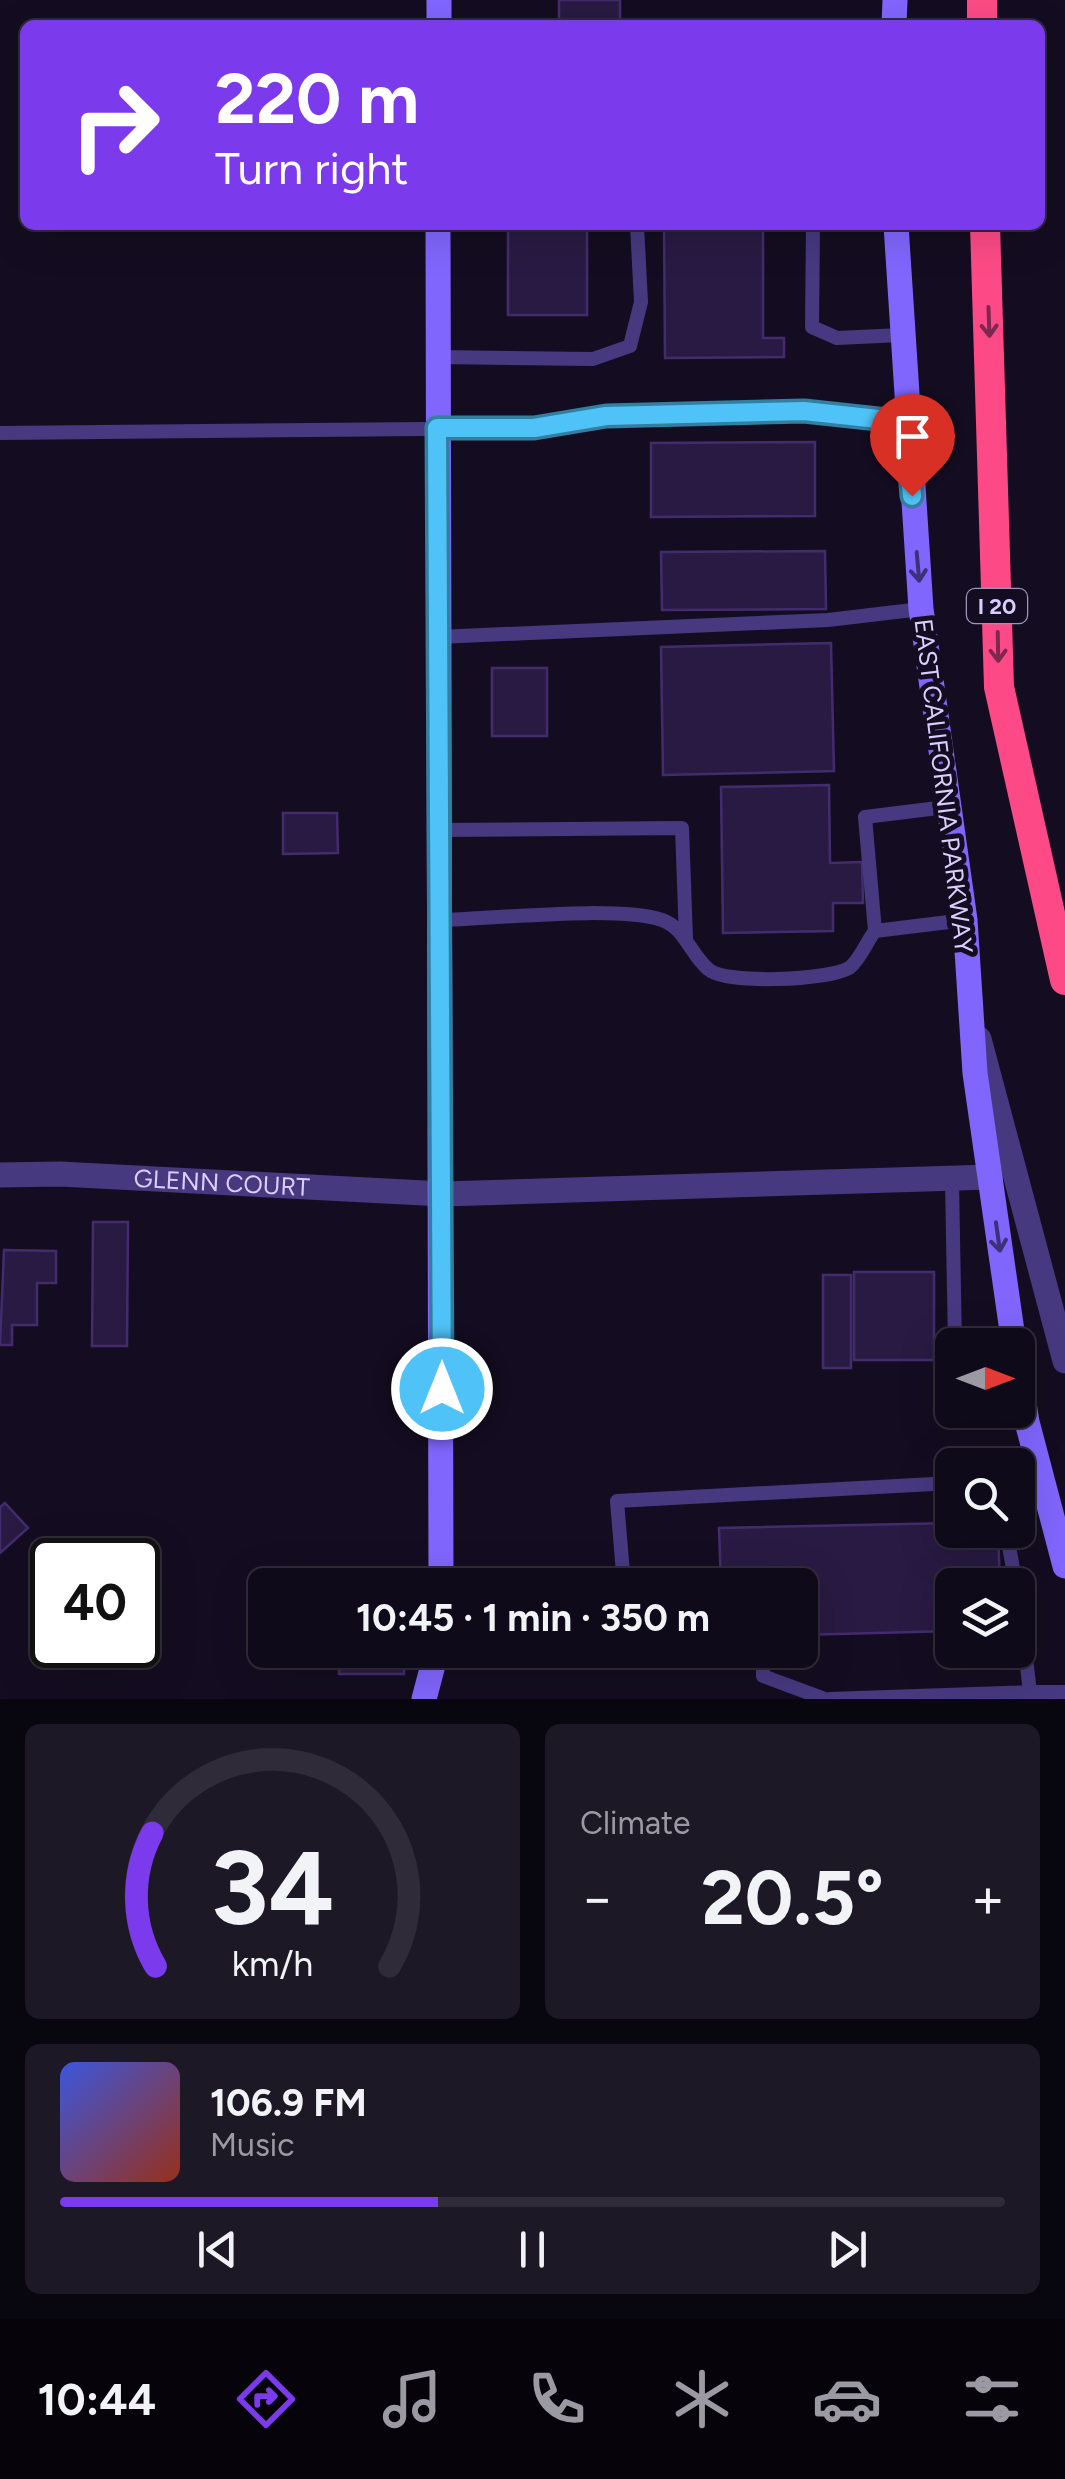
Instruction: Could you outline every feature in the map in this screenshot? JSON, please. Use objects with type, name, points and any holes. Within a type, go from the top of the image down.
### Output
[{"type":"highway","name":"I 20","points":[[985,230],[999,687],[1065,980]]},
{"type":"street","points":[[438,230],[441,1568]]},
{"type":"street","name":"EAST CALIFORNIA PARKWAY","points":[[896,230],[900,335],[921,609],[965,920],[969,1000],[1012,1328]]},
{"type":"street","points":[[969,1000],[1065,1360]]},
{"type":"street","name":"GLENN COURT","points":[[0,1175],[60,1174],[442,1194],[990,1177]]},
{"type":"street","points":[[1029,1428],[1065,1566]]},
{"type":"street","points":[[424,1699],[432,1668]]},
{"type":"lane","points":[[438,357],[593,359],[630,346],[641,302],[637,230]]},
{"type":"lane","points":[[813,230],[812,326],[836,338],[900,335]]},
{"type":"lane","points":[[0,434],[534,428],[606,416],[804,411],[906,422]]},
{"type":"lane","points":[[438,637],[828,620],[921,609]]},
{"type":"lane","points":[[440,920],[625,915],[664,920],[686,939],[708,970],[734,980],[837,974],[853,966],[875,931],[866,818],[946,807]]},
{"type":"lane","points":[[440,830],[682,828],[686,939]]},
{"type":"lane","points":[[875,931],[965,920]]},
{"type":"lane","points":[[952,1180],[955,1328]]},
{"type":"lane","points":[[623,1568],[617,1501],[935,1483]]},
{"type":"lane","points":[[763,1668],[764,1676],[827,1699],[1065,1692]]},
{"type":"lane","points":[[1027,1668],[1030,1692]]},
{"type":"building","points":[[559,0],[620,0],[620,20],[559,20]]},
{"type":"building","points":[[508,230],[587,230],[587,315],[508,315]]},
{"type":"building","points":[[664,230],[763,230],[763,338],[784,338],[784,357],[665,358]]},
{"type":"building","points":[[815,442],[815,516],[651,517],[651,443]]},
{"type":"building","points":[[825,551],[826,609],[662,610],[661,552]]},
{"type":"building","points":[[831,643],[834,771],[663,775],[661,647]]},
{"type":"building","points":[[492,668],[547,668],[547,736],[492,736]]},
{"type":"building","points":[[829,785],[830,863],[862,862],[863,903],[833,903],[833,931],[723,933],[721,787]]},
{"type":"building","points":[[283,813],[337,813],[338,853],[283,854]]},
{"type":"building","points":[[93,1222],[128,1222],[127,1346],[92,1346]]},
{"type":"building","points":[[4,1250],[56,1251],[56,1283],[37,1283],[37,1325],[12,1325],[12,1345],[0,1345]]},
{"type":"building","points":[[854,1272],[934,1272],[934,1360],[854,1360]]},
{"type":"building","points":[[823,1275],[851,1275],[851,1368],[823,1368]]},
{"type":"building","points":[[5,1503],[28,1528],[0,1553],[0,1507]]},
{"type":"building","points":[[935,1523],[935,1548],[999,1548],[999,1568],[935,1568],[935,1631],[818,1635],[818,1568],[720,1568],[719,1528]]},
{"type":"building","points":[[339,1668],[404,1668],[404,1674],[339,1674]]},
{"type":"route","points":[[442,1389],[437,428],[534,428],[606,416],[804,411],[906,422],[912,496]]}]
